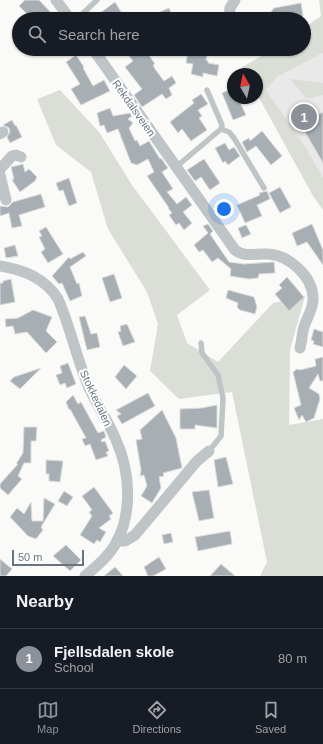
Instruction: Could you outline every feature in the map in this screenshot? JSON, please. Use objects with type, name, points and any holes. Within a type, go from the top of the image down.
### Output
[{"type":"street","points":[[56,0],[65,12]]},
{"type":"street","points":[[230,12],[230,8],[235,0]]},
{"type":"street","name":"Rekdalsveien","points":[[97,56],[235,250],[241,254],[267,254],[284,257],[294,264],[303,275],[310,287],[313,298],[300,348]]},
{"type":"street","points":[[0,169],[12,156],[16,155],[21,157]]},
{"type":"street","points":[[0,175],[6,200]]},
{"type":"street","name":"Stokkedalen","points":[[0,266],[15,268],[39,279],[54,293],[62,308],[87,383],[116,438],[126,468],[128,500],[117,542],[107,556],[85,576]]},
{"type":"street","points":[[117,542],[125,541],[135,535],[197,461],[209,451]]},
{"type":"lane","points":[[85,12],[98,0]]},
{"type":"lane","points":[[176,167],[221,129],[222,125],[207,90]]},
{"type":"lane","points":[[221,129],[229,132],[234,138],[264,188]]},
{"type":"lane","points":[[201,343],[202,353],[218,375],[223,398],[220,436],[209,451]]},
{"type":"shaded area","points":[[319,0],[323,0],[323,53],[277,77],[266,90],[303,143],[323,177],[323,210],[313,196],[262,104],[263,68],[242,67],[262,56],[311,56],[311,23],[321,16]]},
{"type":"shaded area","points":[[323,53],[323,177],[303,143],[266,90],[277,77]]},
{"type":"shaded area","points":[[290,79],[323,83],[323,95],[306,98]]},
{"type":"shaded area","points":[[60,90],[99,132],[132,185],[210,290],[177,315],[187,343],[218,362],[273,303],[305,296],[290,350],[289,425],[323,419],[323,576],[260,576],[267,562],[232,392],[179,399],[150,371],[158,324],[147,292],[108,229],[91,172],[56,145],[37,99]]},
{"type":"building","points":[[25,0],[39,0],[50,12],[25,12],[19,6]]},
{"type":"building","points":[[115,2],[121,12],[101,12]]},
{"type":"building","points":[[301,3],[302,12],[271,12],[274,8]]},
{"type":"building","points":[[169,8],[171,12],[160,12]]},
{"type":"building","points":[[77,56],[93,86],[104,80],[110,91],[81,105],[71,89],[80,84],[66,62]]},
{"type":"building","points":[[129,56],[149,56],[155,64],[153,65],[155,69],[164,81],[172,76],[176,83],[169,88],[172,95],[166,99],[162,94],[142,107],[134,95],[142,89],[125,67],[133,61]]},
{"type":"building","points":[[187,56],[207,56],[206,60],[208,63],[219,65],[217,76],[203,73],[203,77],[191,74],[193,64],[186,63]]},
{"type":"building","points":[[227,91],[227,104],[241,104],[246,115],[233,120],[222,93]]},
{"type":"building","points":[[201,94],[208,104],[198,110],[202,116],[199,118],[207,130],[191,141],[182,129],[178,133],[170,122],[194,103],[192,100]]},
{"type":"building","points":[[110,108],[113,116],[130,113],[132,116],[128,119],[133,123],[129,128],[135,141],[137,140],[140,146],[149,141],[160,159],[161,158],[168,168],[162,172],[173,189],[167,192],[177,204],[186,197],[192,205],[183,212],[192,223],[184,230],[179,223],[176,225],[169,215],[172,213],[147,176],[154,172],[148,159],[137,165],[131,163],[118,129],[107,133],[104,125],[100,126],[97,113]]},
{"type":"building","points":[[323,112],[323,163],[305,132],[312,127],[308,120]]},
{"type":"building","points":[[12,120],[22,137],[10,143],[7,137],[10,132],[9,128],[3,125]]},
{"type":"building","points":[[262,131],[282,156],[271,165],[256,146],[247,152],[242,142],[249,138],[250,141]]},
{"type":"building","points":[[225,143],[229,150],[234,147],[240,156],[228,165],[225,161],[223,163],[215,148]]},
{"type":"building","points":[[204,159],[220,183],[210,190],[201,177],[195,181],[187,170]]},
{"type":"building","points":[[23,164],[25,172],[29,169],[37,177],[35,181],[20,192],[12,180],[14,179],[11,167]]},
{"type":"building","points":[[69,178],[77,203],[69,206],[63,190],[59,191],[56,183]]},
{"type":"building","points":[[280,187],[291,207],[280,213],[269,193]]},
{"type":"building","points":[[267,191],[270,199],[257,205],[262,216],[245,223],[237,205],[260,195],[259,193]]},
{"type":"building","points":[[41,194],[45,207],[19,215],[22,226],[12,228],[9,213],[0,216],[0,206],[8,207],[13,202]]},
{"type":"building","points":[[208,224],[213,231],[210,234],[229,262],[244,264],[274,262],[275,273],[259,274],[258,278],[249,279],[230,276],[231,269],[218,258],[212,262],[203,250],[199,252],[194,245],[208,233],[203,226]]},
{"type":"building","points":[[312,224],[323,250],[323,265],[307,242],[297,246],[292,233]]},
{"type":"building","points":[[246,225],[251,234],[242,238],[238,228]]},
{"type":"building","points":[[46,227],[63,254],[48,263],[41,252],[45,249],[39,237],[42,236],[39,231]]},
{"type":"building","points":[[15,245],[18,256],[6,258],[4,248]]},
{"type":"building","points":[[83,252],[86,256],[70,267],[77,284],[79,283],[82,296],[70,301],[62,283],[59,284],[52,276],[69,257],[70,259]]},
{"type":"building","points":[[114,274],[122,298],[110,302],[102,278]]},
{"type":"building","points":[[287,277],[304,297],[289,311],[275,294],[282,288],[279,285]]},
{"type":"building","points":[[11,279],[15,302],[0,305],[0,283]]},
{"type":"building","points":[[228,290],[254,297],[257,307],[255,314],[240,310],[237,307],[238,303],[226,298]]},
{"type":"building","points":[[33,310],[52,317],[46,331],[57,342],[46,353],[27,332],[15,334],[13,326],[6,327],[5,319],[18,318]]},
{"type":"building","points":[[85,316],[91,334],[97,333],[100,347],[87,350],[79,317]]},
{"type":"building","points":[[127,324],[135,342],[123,346],[118,332],[121,331],[120,326]]},
{"type":"building","points":[[314,329],[323,332],[323,347],[313,344],[314,341],[311,340]]},
{"type":"building","points":[[323,357],[323,381],[320,381],[318,374],[309,388],[319,394],[320,399],[314,418],[306,422],[302,415],[299,420],[294,408],[301,405],[293,372],[297,369],[300,370],[316,366],[315,359]]},
{"type":"building","points":[[68,363],[76,384],[67,388],[65,383],[60,385],[56,375],[62,373],[60,366]]},
{"type":"building","points":[[124,365],[137,376],[126,389],[115,377]]},
{"type":"building","points":[[41,368],[20,389],[10,381],[14,377]]},
{"type":"building","points":[[148,393],[155,406],[122,424],[117,416],[121,414],[116,410]]},
{"type":"building","points":[[73,395],[78,404],[81,402],[98,433],[104,431],[106,437],[101,440],[102,442],[105,441],[109,451],[106,452],[108,456],[96,460],[90,444],[85,446],[82,439],[86,438],[70,409],[69,410],[66,402]]},
{"type":"building","points":[[217,405],[217,428],[195,425],[195,429],[180,429],[180,409],[202,408]]},
{"type":"building","points":[[162,410],[176,438],[182,468],[163,473],[164,476],[159,477],[161,488],[152,503],[141,496],[147,486],[144,475],[140,476],[141,470],[136,440],[142,439],[140,430]]},
{"type":"building","points":[[24,427],[37,427],[36,441],[31,441],[31,463],[24,463],[18,476],[22,479],[8,495],[0,488],[0,484],[18,464],[16,464],[23,453]]},
{"type":"building","points":[[226,457],[233,484],[218,487],[214,460]]},
{"type":"building","points":[[46,460],[63,461],[60,482],[49,481],[49,474],[46,474]]},
{"type":"building","points":[[94,487],[113,513],[109,516],[111,519],[99,528],[106,532],[100,542],[97,540],[94,544],[80,535],[92,516],[89,512],[92,510],[82,496]]},
{"type":"building","points":[[209,490],[214,518],[199,521],[192,492]]},
{"type":"building","points":[[64,491],[73,497],[67,506],[58,501]]},
{"type":"building","points":[[44,498],[55,504],[41,527],[43,530],[36,539],[28,536],[10,517],[17,508],[24,514],[31,502],[32,521],[43,521]]},
{"type":"building","points":[[230,531],[232,544],[198,551],[195,537]]},
{"type":"building","points":[[171,533],[173,542],[164,544],[162,535]]},
{"type":"building","points":[[66,545],[81,560],[70,571],[53,556]]},
{"type":"building","points":[[159,557],[166,569],[153,576],[148,576],[144,567]]},
{"type":"building","points":[[0,559],[12,569],[6,576],[0,576]]},
{"type":"building","points":[[221,564],[235,576],[210,576]]},
{"type":"building","points":[[115,567],[123,576],[104,576]]},
{"type":"place","name":"Fjellsdalen skole","points":[[304,117]]}]
